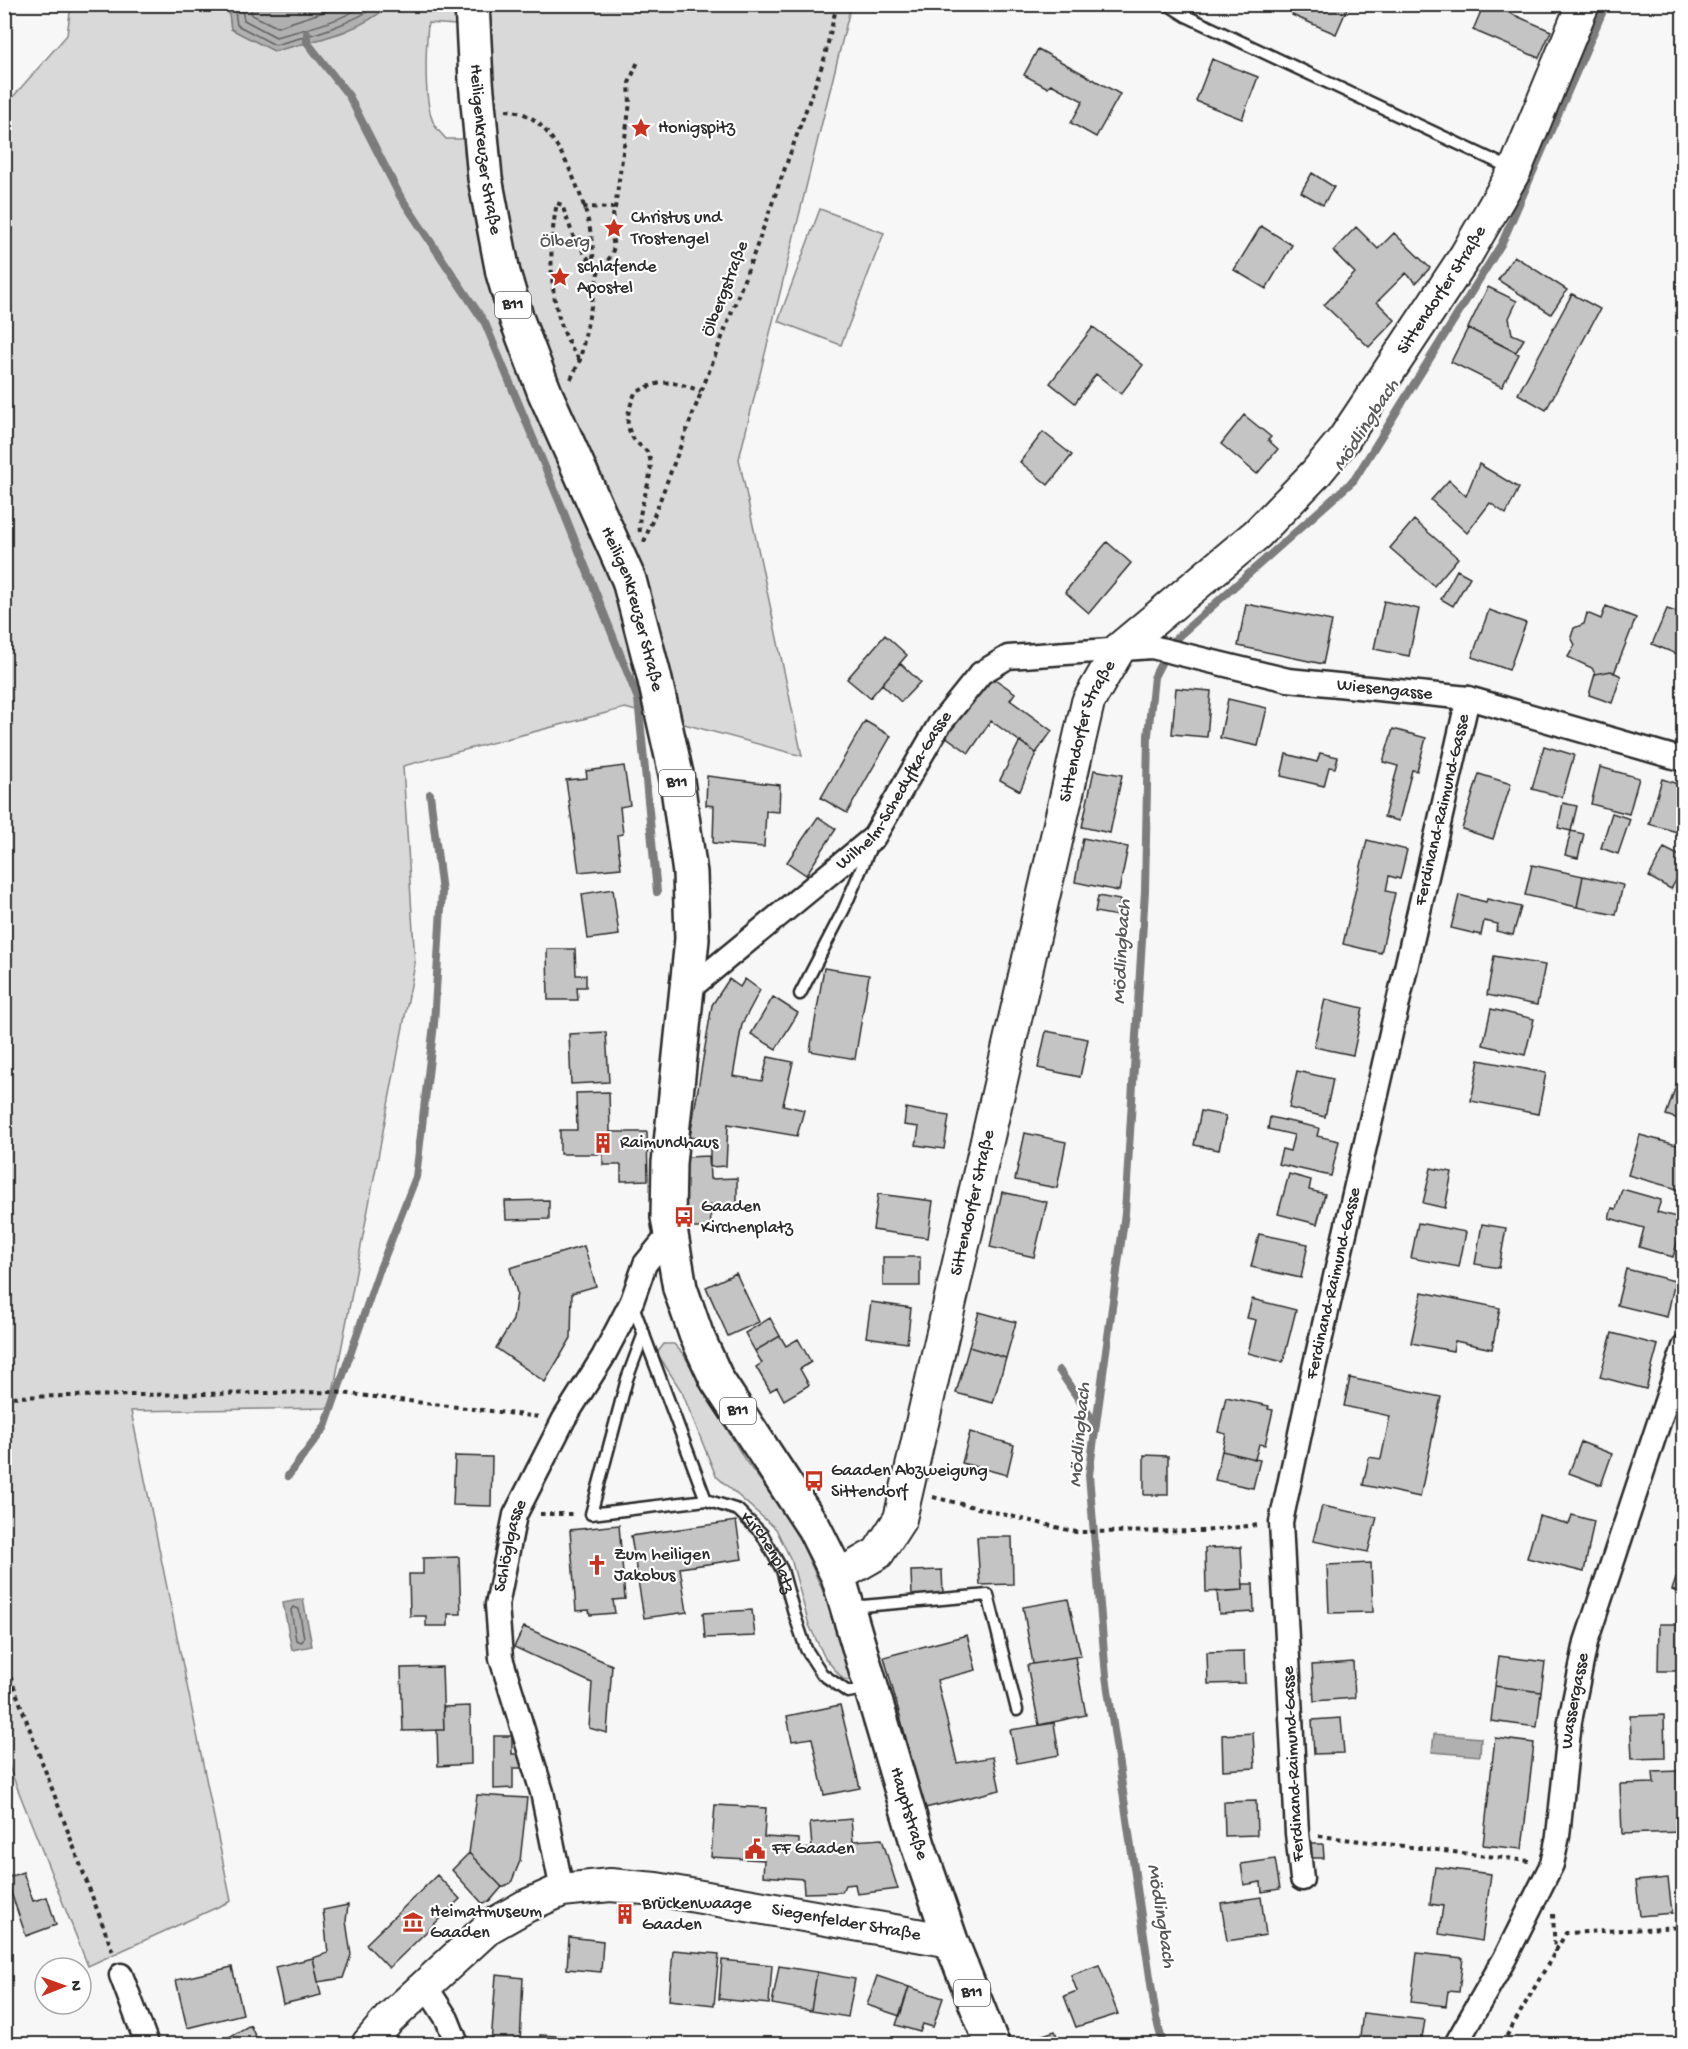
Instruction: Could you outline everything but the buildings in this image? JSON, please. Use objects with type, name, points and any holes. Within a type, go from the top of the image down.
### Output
[{"type":"main road","name":"Heiligenkreuzer Straße","points":[[472,4],[478,109],[485,178],[503,273],[517,320],[555,417],[629,580],[676,774],[690,873],[692,939],[669,1163],[668,1217],[671,1232]]},
{"type":"main road","name":"B11","points":[[671,1232],[680,1288],[696,1334],[717,1380],[814,1528],[838,1576]]},
{"type":"main road","name":"Hauptstraße","points":[[838,1576],[873,1687],[918,1845],[951,1941],[992,2044]]},
{"type":"street","name":"Sittendorfer Straße","points":[[838,1576],[878,1552],[900,1519],[1088,702],[1119,649],[1257,534],[1316,474],[1344,439],[1466,255],[1515,170],[1583,4]]},
{"type":"street","name":"Wiesengasse","points":[[1119,649],[1152,647],[1288,680],[1468,698],[1683,760]]},
{"type":"street","name":"Wilhelm-Schedyfka-Gasse","points":[[688,990],[866,844],[939,725],[981,673],[1008,657],[1119,649]]},
{"type":"street","name":"Ferdinand-Raimund-Gasse","points":[[1302,1879],[1297,1833],[1281,1522],[1314,1368],[1468,698]]},
{"type":"street","name":"Schlöglgasse","points":[[562,1890],[542,1792],[501,1658],[497,1605],[515,1515],[564,1419],[603,1357],[632,1301],[645,1263],[671,1232]]},
{"type":"street","name":"Wassergasse","points":[[1456,2044],[1506,1958],[1552,1864],[1558,1836],[1570,1720],[1586,1642],[1683,1347]]},
{"type":"street","name":"Siegenfelder Straße","points":[[368,2044],[389,2019],[489,1928],[526,1906],[562,1890],[610,1885],[656,1889],[951,1941]]},
{"type":"street","points":[[121,1975],[147,2044]]},
{"type":"street","points":[[425,1985],[447,2019],[457,2044]]},
{"type":"lane","points":[[1167,4],[1186,16],[1515,170]]},
{"type":"lane","points":[[800,994],[844,909],[866,844]]},
{"type":"lane","points":[[632,1301],[644,1333],[706,1500],[591,1514],[627,1379],[644,1333]]},
{"type":"lane","name":"Kirchenplatz","points":[[706,1500],[738,1510],[762,1534],[782,1570],[806,1649],[822,1674],[848,1692],[873,1687]]},
{"type":"lane","points":[[848,1607],[988,1595],[1017,1710]]},
{"type":"path","name":"Ölbergstraße","points":[[701,391],[675,382],[652,384],[635,393],[626,415],[633,438],[645,448],[650,458],[639,521],[643,545],[701,391],[824,60],[837,4]]},
{"type":"path","points":[[567,381],[570,380],[580,360],[598,273],[614,247],[610,227],[615,208],[630,103],[629,83],[639,59]]},
{"type":"path","points":[[478,109],[521,112],[539,123],[556,144],[570,168],[590,228],[594,250],[593,264]]},
{"type":"path","points":[[580,360],[570,346],[559,316],[554,293],[552,242],[557,203],[562,205],[574,238],[598,273]]},
{"type":"path","points":[[583,207],[615,208]]},
{"type":"path","points":[[4,1397],[334,1392],[564,1419]]},
{"type":"path","points":[[906,1491],[1076,1532],[1204,1531],[1281,1522]]},
{"type":"path","points":[[4,1660],[121,1975]]},
{"type":"path","points":[[1297,1833],[1552,1864]]},
{"type":"path","points":[[1502,2044],[1566,1933],[1683,1927]]},
{"type":"green space","name":"Ölberg","points":[[71,5],[228,5],[231,29],[274,51],[350,29],[377,15],[389,5],[851,5],[739,459],[802,756],[625,708],[403,766],[415,964],[330,1408],[131,1411],[231,1901],[93,1964],[93,1956],[84,1956],[5,1757],[5,106],[67,35]],"holes":[[[428,23],[456,25],[467,139],[446,139],[434,124],[427,89]]]},
{"type":"green space","points":[[820,209],[884,233],[841,345],[778,321]]},
{"type":"green space","points":[[664,1344],[674,1344],[684,1355],[745,1460],[782,1509],[802,1544],[833,1614],[852,1681],[843,1679],[825,1658],[809,1625],[792,1562],[776,1529],[716,1476],[682,1392],[657,1353]]},
{"type":"water","points":[[228,4],[389,5],[364,23],[335,35],[274,51],[231,29]]},
{"type":"water","points":[[303,1599],[312,1646],[292,1650],[283,1603]]},
{"type":"water","points":[[1434,1734],[1481,1738],[1480,1756],[1432,1752]]},
{"type":"waterway","name":"Mödlingbach","points":[[1163,2044],[1156,2018],[1106,1676],[1089,1475],[1125,1213],[1145,891],[1148,735],[1154,677],[1172,642],[1354,480],[1502,243],[1606,4]]},
{"type":"waterway","points":[[307,33],[307,42],[349,96],[400,196],[485,323],[560,503],[638,699],[657,892]]},
{"type":"waterway","points":[[288,1476],[325,1427],[379,1271],[416,1177],[434,1024],[442,892],[430,794]]},
{"type":"waterway","points":[[1059,1370],[1096,1425]]},
{"type":"place","name":"Honigspitz","points":[[641,128]]},
{"type":"place","name":"Christus und Trostengel","points":[[614,228]]},
{"type":"place","name":"schlafende Apostel","points":[[560,277]]},
{"type":"place","name":"Raimundhaus","points":[[603,1143]]},
{"type":"place","name":"Gaaden Kirchenplatz","points":[[684,1217]]},
{"type":"place","name":"Gaaden Abzweigung Sittendorf","points":[[814,1481]]},
{"type":"place","name":"Zum heiligen Jakobus","points":[[597,1565]]},
{"type":"place","name":"FF Gaaden","points":[[755,1849]]},
{"type":"place","name":"Brückenwaage Gaaden","points":[[625,1914]]},
{"type":"place","name":"Heimatmuseum Gaaden","points":[[413,1922]]}]
